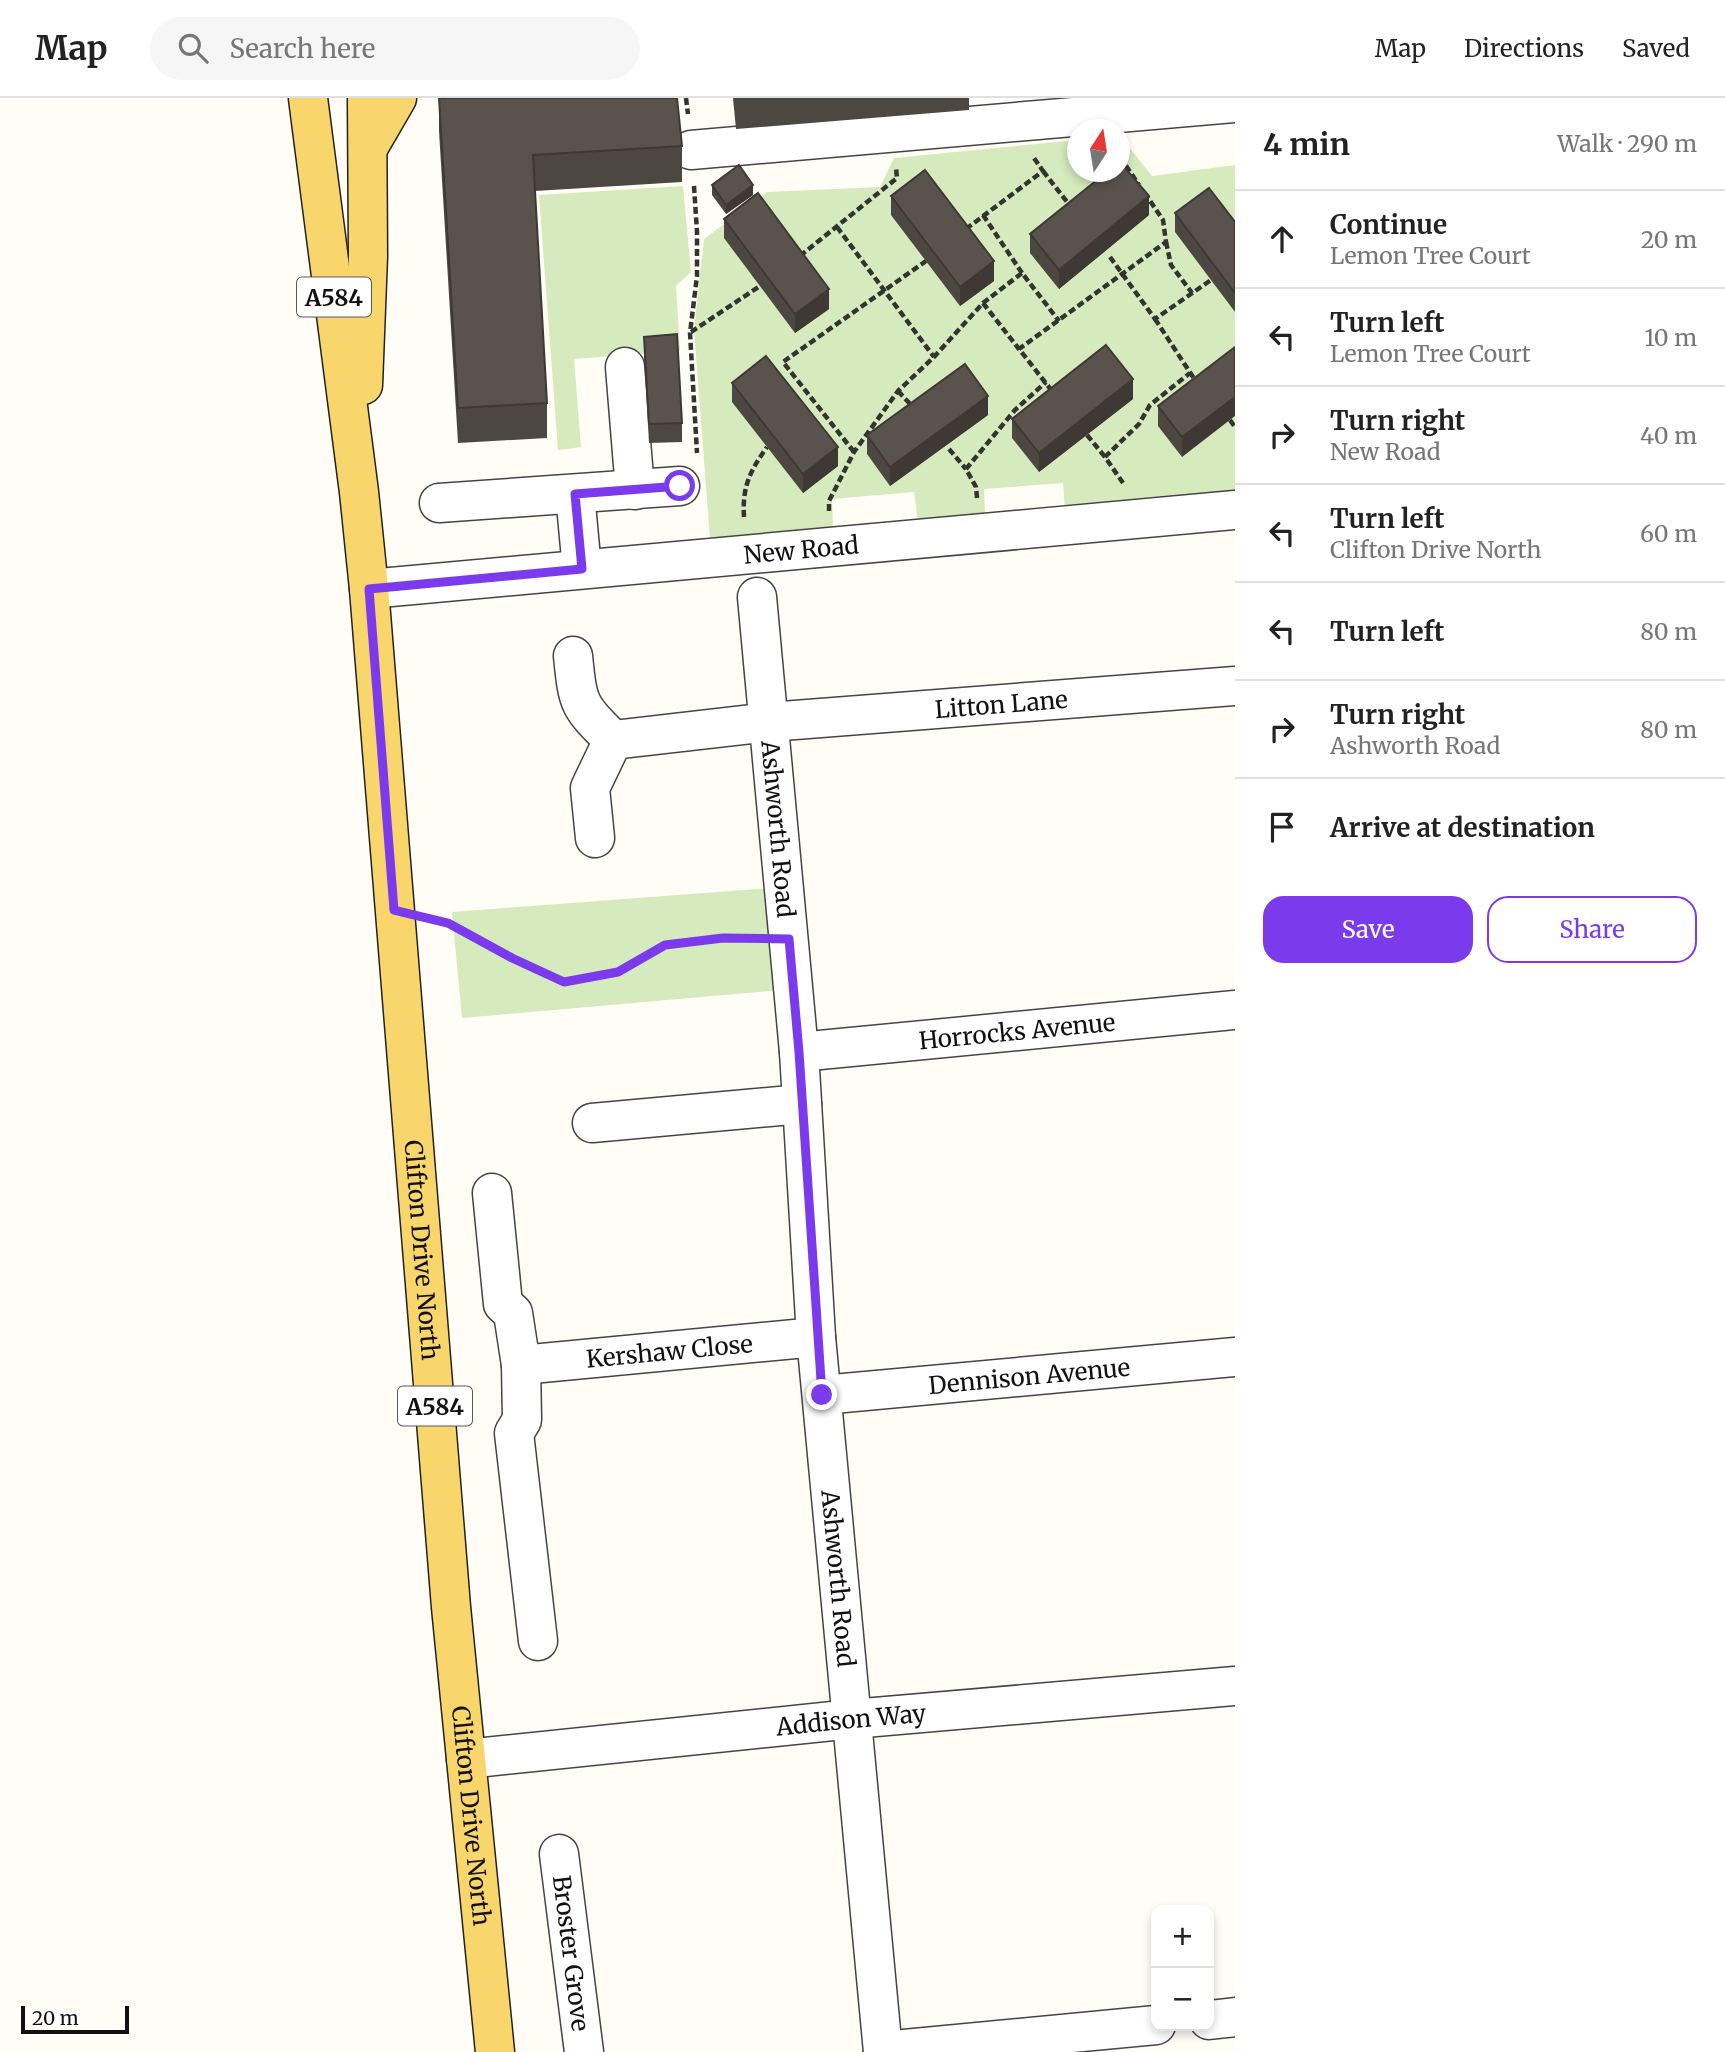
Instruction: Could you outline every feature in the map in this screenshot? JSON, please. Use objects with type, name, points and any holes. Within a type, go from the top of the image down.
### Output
[{"type":"main road","name":"Clifton Drive North","points":[[308,98],[369,589],[448,1568],[495,2052]]},
{"type":"main road","name":"Clifton Drive North","points":[[359,492],[368,256],[367,98]]},
{"type":"main road","points":[[368,148],[397,98]]},
{"type":"street","points":[[691,150],[892,132],[1012,114],[1235,103]]},
{"type":"street","points":[[625,367],[635,490]]},
{"type":"street","points":[[439,503],[635,490],[688,471]]},
{"type":"street","points":[[575,494],[582,569]]},
{"type":"street","name":"New Road","points":[[369,589],[1235,510]]},
{"type":"street","name":"Ashworth Road","points":[[757,597],[799,1052],[822,1395],[883,2052]]},
{"type":"street","points":[[573,656],[578,699],[585,712],[612,740],[590,788],[595,838]]},
{"type":"street","name":"Litton Lane","points":[[769,722],[1235,686]]},
{"type":"street","name":"Ashworth Road","points":[[612,740],[769,722]]},
{"type":"street","name":"Horrocks Avenue","points":[[799,1052],[1235,1010]]},
{"type":"street","points":[[592,1123],[802,1104]]},
{"type":"street","points":[[492,1193],[503,1304],[513,1313],[521,1365],[522,1420],[514,1433],[538,1641]]},
{"type":"street","name":"Kershaw Close","points":[[521,1365],[817,1337]]},
{"type":"street","name":"Dennison Avenue","points":[[822,1395],[1235,1357]]},
{"type":"street","name":"Addison Way","points":[[466,1759],[852,1719],[1235,1686]]},
{"type":"street","name":"Broster Grove","points":[[559,1854],[583,2052]]},
{"type":"street","points":[[1214,2019],[1235,2017]]},
{"type":"street","points":[[883,2052],[1151,2025]]},
{"type":"path","points":[[686,98],[697,232],[697,276],[690,333],[688,471]]},
{"type":"path","points":[[1012,114],[1034,160],[1077,215]]},
{"type":"path","points":[[794,262],[897,178],[892,132]]},
{"type":"path","points":[[959,234],[1043,171]]},
{"type":"path","points":[[1130,173],[1163,220],[1171,265],[1192,293]]},
{"type":"path","points":[[983,215],[1022,273],[1059,321]]},
{"type":"path","points":[[837,227],[934,357]]},
{"type":"path","points":[[1019,349],[1166,242]]},
{"type":"path","points":[[1110,257],[1203,391]]},
{"type":"path","points":[[853,452],[783,362],[926,261]]},
{"type":"path","points":[[832,546],[829,501],[853,452],[898,391],[934,357],[983,303],[1022,273]]},
{"type":"path","points":[[1155,319],[1211,280]]},
{"type":"path","points":[[690,333],[760,286]]},
{"type":"path","points":[[983,303],[1059,401]]},
{"type":"path","points":[[1105,457],[1139,424],[1150,405],[1190,373]]},
{"type":"path","points":[[966,469],[1014,410],[1045,382]]},
{"type":"path","points":[[898,391],[920,415]]},
{"type":"path","points":[[807,410],[816,403]]},
{"type":"path","points":[[1230,420],[1235,427]]},
{"type":"path","points":[[1087,435],[1136,502],[1138,519]]},
{"type":"path","points":[[747,554],[743,500],[750,472],[767,447]]},
{"type":"path","points":[[949,449],[966,469],[976,487],[979,533]]},
{"type":"path","points":[[394,910],[448,923],[512,958],[564,982],[618,972],[665,945],[723,938],[789,939]]},
{"type":"green space","points":[[1067,141],[1067,182],[1130,182],[1130,148],[1152,176],[1235,165],[1235,492],[1065,509],[1063,483],[984,489],[985,515],[918,521],[914,492],[832,499],[833,529],[710,539],[694,330],[704,239],[767,192],[880,187],[894,158]]},
{"type":"green space","points":[[683,186],[691,272],[676,286],[680,351],[574,359],[581,447],[558,450],[539,195]]},
{"type":"green space","points":[[784,887],[793,989],[462,1018],[452,912]]},
{"type":"building","points":[[439,98],[677,98],[682,146],[533,155],[547,403],[458,408]]},
{"type":"building","points":[[739,165],[753,185],[726,205],[712,185]]},
{"type":"building","points":[[925,170],[994,261],[960,287],[891,196]]},
{"type":"building","points":[[1130,174],[1149,196],[1059,270],[1030,234],[1095,182],[1130,182]]},
{"type":"building","points":[[1209,188],[1235,222],[1235,293],[1175,213]]},
{"type":"building","points":[[758,193],[829,289],[795,314],[724,219]]},
{"type":"building","points":[[677,334],[682,423],[649,424],[644,337]]},
{"type":"building","points":[[1106,345],[1133,379],[1039,453],[1012,419]]},
{"type":"building","points":[[1235,347],[1235,397],[1182,437],[1158,406]]},
{"type":"building","points":[[766,356],[838,447],[803,474],[732,383]]},
{"type":"building","points":[[965,364],[988,396],[890,467],[867,435]]},
{"type":"route","points":[[680,486],[575,494],[582,569],[369,589],[394,910],[448,923],[512,958],[564,982],[618,972],[665,945],[723,938],[789,939],[822,1395]]}]
